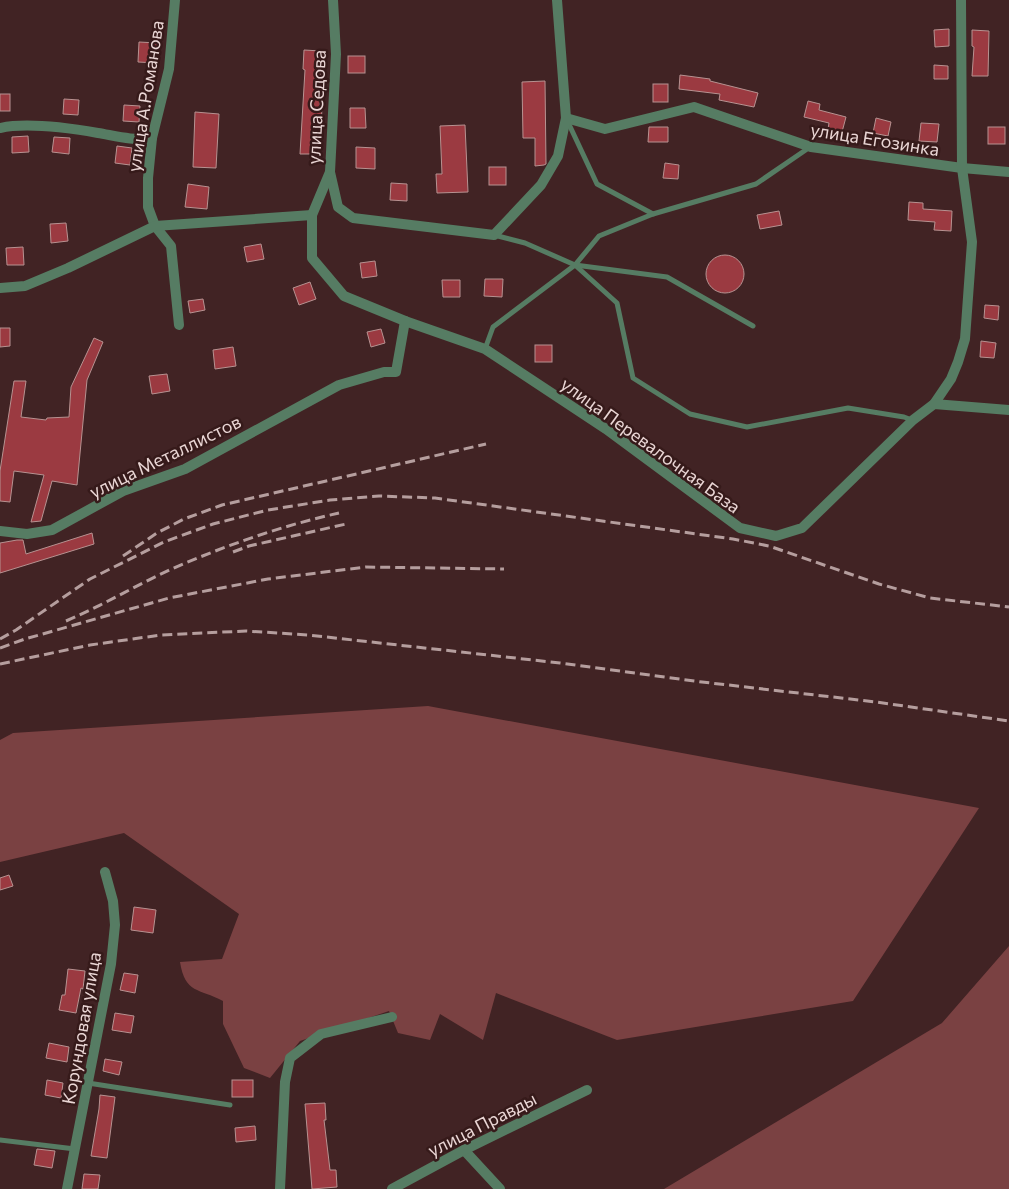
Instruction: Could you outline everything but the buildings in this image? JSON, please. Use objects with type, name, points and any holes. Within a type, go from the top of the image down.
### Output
[{"type":"street","name":"улица А.Романова","points":[[155,226],[148,207],[148,178],[152,138],[169,69],[175,0]]},
{"type":"street","name":"улица Седова","points":[[333,0],[336,54],[330,172],[312,215],[312,258],[344,296],[405,321]]},
{"type":"street","points":[[330,172],[338,206],[353,218],[494,235],[542,184],[558,156],[566,118],[557,0]]},
{"type":"street","name":"улица Перевалочная База","points":[[405,321],[485,349],[606,429],[740,528],[776,536],[802,528],[913,420],[934,404],[951,379],[965,338],[972,242],[962,168],[961,0]]},
{"type":"street","name":"улица Егозинка","points":[[566,118],[605,129],[694,107],[811,147],[962,168],[1009,172]]},
{"type":"street","points":[[0,128],[17,124],[90,132],[138,140],[152,138]]},
{"type":"street","points":[[0,288],[25,286],[68,268],[155,226],[312,215]]},
{"type":"street","points":[[155,226],[171,246],[179,325]]},
{"type":"street","name":"улица Металлистов","points":[[0,531],[27,534],[52,530],[123,491],[185,469],[339,386],[384,372],[396,372],[405,321]]},
{"type":"street","points":[[934,404],[1009,410]]},
{"type":"street","name":"Корундовая улица","points":[[66,1189],[111,964],[115,925],[113,901],[105,872]]},
{"type":"street","points":[[280,1189],[285,1082],[290,1058],[321,1034],[392,1017]]},
{"type":"street","name":"улица Правды","points":[[392,1189],[464,1150],[587,1090]]},
{"type":"street","points":[[464,1150],[500,1189]]},
{"type":"lane","points":[[566,118],[597,184],[654,214]]},
{"type":"lane","points":[[485,349],[493,327],[575,265],[599,236],[654,214],[756,184],[811,147]]},
{"type":"lane","points":[[494,235],[525,243],[575,265],[667,277],[754,326]]},
{"type":"lane","points":[[575,265],[617,303],[634,378],[690,414],[747,427],[848,408],[913,420]]},
{"type":"lane","points":[[88,1083],[230,1105]]},
{"type":"lane","points":[[0,1140],[75,1149]]},
{"type":"shaded area","points":[[428,706],[979,808],[853,1001],[617,1040],[496,993],[483,1040],[440,1014],[430,1040],[398,1033],[389,1011],[300,1041],[270,1078],[244,1068],[223,1024],[223,1001],[189,985],[185,980],[180,962],[222,959],[239,914],[124,833],[0,862],[0,740],[13,733]]},
{"type":"shaded area","points":[[1009,946],[1009,1189],[664,1189],[942,1023]]},
{"type":"railway","points":[[123,556],[157,533],[184,519],[222,505],[486,444]]},
{"type":"railway","points":[[0,639],[90,579],[164,542],[213,524],[268,510],[330,500],[379,496],[435,498],[733,539],[769,546],[879,584],[930,598],[1009,607]]},
{"type":"railway","points":[[66,621],[202,556],[279,529],[339,513]]},
{"type":"railway","points":[[233,552],[249,546],[346,524]]},
{"type":"railway","points":[[0,648],[25,639],[169,598],[268,579],[366,567],[504,569]]},
{"type":"railway","points":[[0,664],[90,645],[161,635],[246,631],[308,635],[560,663],[876,702],[1009,721]]}]
